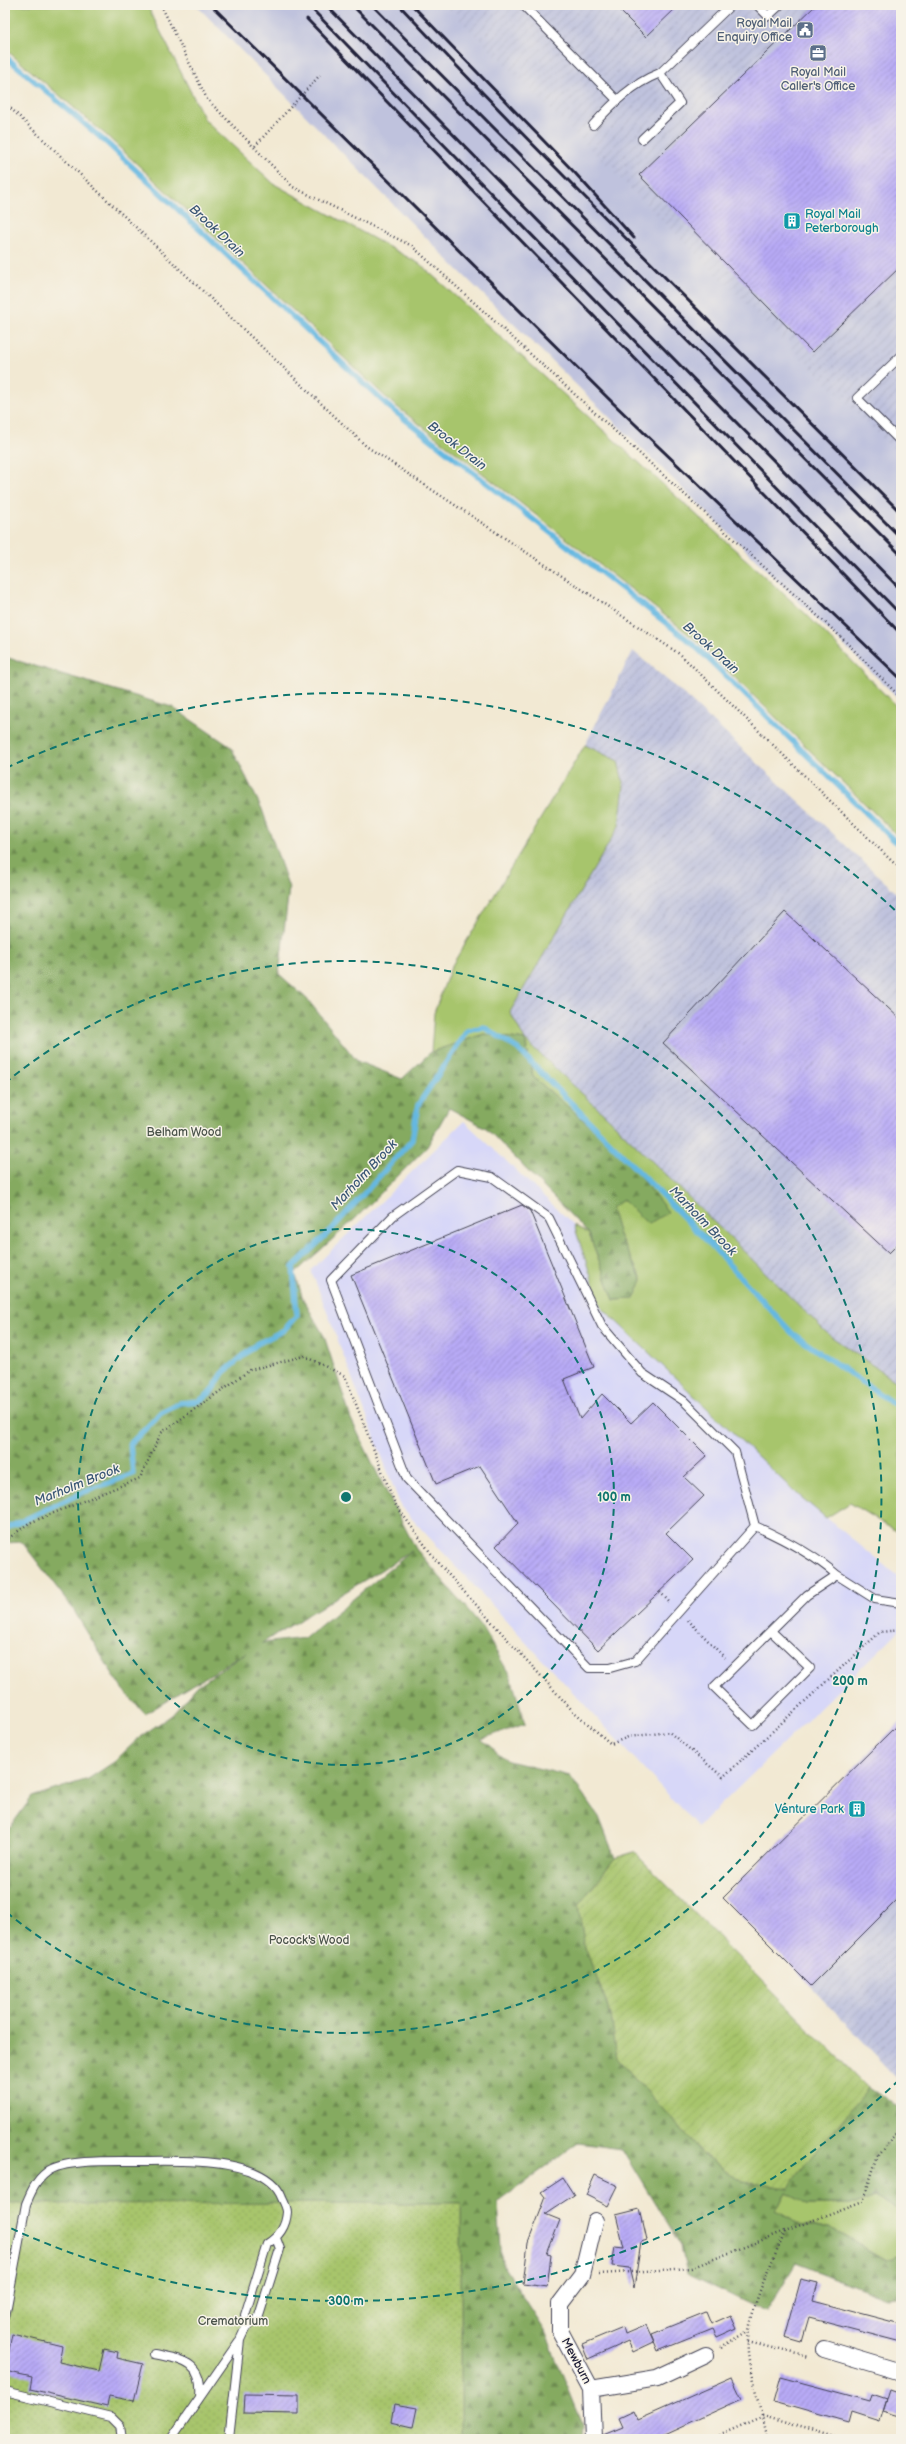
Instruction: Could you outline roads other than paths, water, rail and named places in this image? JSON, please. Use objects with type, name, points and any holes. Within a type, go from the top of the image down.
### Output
[{"type":"street","name":"Mewburn","points":[[593,2439],[591,2390],[560,2331],[560,2304],[582,2275],[595,2221]]},
{"type":"street","points":[[824,2349],[901,2372]]},
{"type":"street","name":"Mewburn","points":[[591,2390],[657,2378],[706,2356]]},
{"type":"lane","points":[[523,5],[617,100]]},
{"type":"lane","points":[[593,125],[617,100],[643,80],[660,73],[731,5]]},
{"type":"lane","points":[[757,5],[768,16],[780,5]]},
{"type":"lane","points":[[642,139],[680,103],[660,73]]},
{"type":"lane","points":[[901,356],[857,398],[901,442]]},
{"type":"lane","points":[[755,1526],[635,1661],[610,1668],[589,1668],[407,1479],[331,1280],[393,1216],[457,1170],[492,1178],[549,1218],[602,1326],[642,1374],[684,1401],[735,1452],[755,1526],[785,1540],[824,1564],[837,1575],[875,1599],[901,1603]]},
{"type":"lane","points":[[771,1631],[810,1668],[753,1725],[714,1687],[807,1595],[837,1575]]},
{"type":"lane","points":[[5,2317],[26,2204],[32,2188],[48,2171],[70,2164],[101,2161],[184,2160],[218,2162],[257,2174],[279,2188],[287,2210],[284,2227],[276,2238],[267,2244],[245,2315],[246,2327],[240,2340],[171,2439]]},
{"type":"lane","points":[[246,2327],[258,2319],[280,2249],[276,2238]]},
{"type":"lane","points":[[229,2439],[240,2340]]},
{"type":"lane","points":[[154,2354],[182,2360],[196,2370],[201,2386],[200,2398]]},
{"type":"lane","points":[[5,2391],[111,2417],[120,2426],[122,2439]]},
{"type":"waterway","name":"Brook Drain","points":[[5,56],[108,144],[388,406],[693,644],[901,847]]},
{"type":"waterway","name":"Marholm Brook","points":[[5,1529],[79,1494],[133,1474],[130,1444],[163,1411],[179,1403],[199,1401],[211,1392],[223,1373],[257,1344],[284,1330],[297,1315],[293,1267],[332,1229],[412,1140],[418,1105],[467,1031],[484,1027],[518,1049],[710,1244],[793,1334],[901,1409]]},
{"type":"railway","points":[[211,5],[613,403],[901,679]]},
{"type":"railway","points":[[326,5],[901,590]]},
{"type":"railway","points":[[352,5],[901,555]]},
{"type":"railway","points":[[372,5],[901,538]]},
{"type":"railway","points":[[399,5],[585,198],[901,513]]},
{"type":"railway","points":[[412,5],[575,173],[634,238]]},
{"type":"railway","points":[[314,11],[901,615]]},
{"type":"railway","points":[[307,19],[901,634]]},
{"type":"place","name":"Royal Mail Enquiry Office","points":[[805,30]]},
{"type":"place","name":"Royal Mail Caller's Office","points":[[818,53]]},
{"type":"place","name":"Royal Mail Peterborough","points":[[792,221]]},
{"type":"place","name":"Venture Park","points":[[857,1809]]},
{"type":"park label","name":"Belham Wood","points":[[184,1132]]},
{"type":"park label","name":"Pocock's Wood","points":[[309,1940]]},
{"type":"park label","name":"Crematorium","points":[[233,2321]]}]
